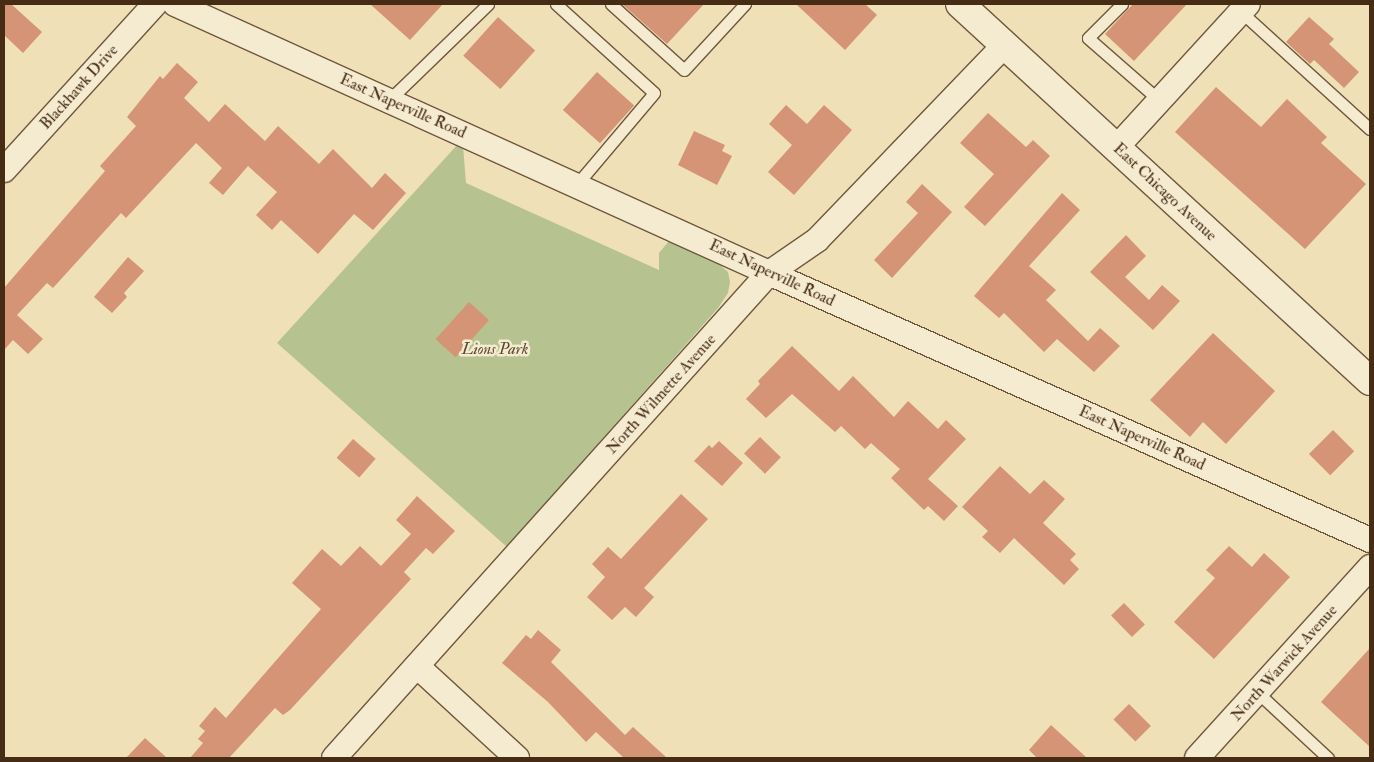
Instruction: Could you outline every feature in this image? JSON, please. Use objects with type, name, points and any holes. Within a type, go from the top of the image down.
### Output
[{"type":"main road","name":"East Chicago Avenue","points":[[960,4],[1370,381]]},
{"type":"street","name":"Blackhawk Drive","points":[[4,170],[155,4]]},
{"type":"street","name":"East Naperville Road","points":[[175,4],[577,184],[769,273],[1370,540]]},
{"type":"street","points":[[1116,148],[1240,6]]},
{"type":"street","name":"North Wilmette Avenue","points":[[334,758],[769,273],[817,240],[1004,46]]},
{"type":"street","name":"North Warwick Avenue","points":[[1197,758],[1370,567]]},
{"type":"street","points":[[417,666],[517,758]]},
{"type":"lane","points":[[388,100],[488,4]]},
{"type":"lane","points":[[556,4],[654,93],[577,184]]},
{"type":"lane","points":[[611,4],[684,70],[745,4]]},
{"type":"lane","points":[[1122,4],[1088,38],[1159,100]]},
{"type":"lane","points":[[1240,6],[1370,129]]},
{"type":"lane","points":[[1257,692],[1323,756]]},
{"type":"green space","name":"Lions Park","points":[[458,144],[463,146],[466,183],[659,270],[659,253],[669,241],[720,265],[728,272],[730,282],[728,293],[718,308],[507,547],[277,343]]},
{"type":"building","points":[[4,4],[11,4],[42,32],[23,53],[4,35]]},
{"type":"building","points":[[370,4],[443,4],[410,40]]},
{"type":"building","points":[[622,4],[704,4],[667,44]]},
{"type":"building","points":[[796,4],[865,4],[877,15],[845,50]]},
{"type":"building","points":[[1133,4],[1187,4],[1134,61],[1105,34]]},
{"type":"building","points":[[498,17],[535,50],[500,89],[463,56]]},
{"type":"building","points":[[1309,17],[1334,39],[1329,44],[1359,72],[1344,88],[1314,60],[1310,64],[1286,42]]},
{"type":"building","points":[[177,63],[198,82],[184,98],[209,122],[225,104],[265,141],[278,126],[319,164],[333,149],[372,188],[385,173],[406,193],[373,230],[354,214],[318,254],[281,220],[272,230],[256,215],[277,192],[248,166],[223,195],[209,183],[222,168],[196,143],[126,218],[121,213],[53,288],[47,283],[17,315],[43,339],[28,354],[13,340],[4,350],[4,288],[105,171],[100,166],[136,126],[127,117],[160,76],[163,79]]},
{"type":"building","points":[[597,72],[634,105],[600,143],[563,110]]},
{"type":"building","points":[[1216,87],[1261,127],[1287,99],[1327,137],[1321,143],[1366,184],[1305,249],[1175,132]]},
{"type":"building","points":[[786,105],[807,124],[824,105],[852,130],[794,195],[768,172],[792,145],[769,124]]},
{"type":"building","points":[[988,113],[1026,147],[1033,140],[1050,156],[985,226],[964,207],[994,174],[960,143]]},
{"type":"building","points":[[694,131],[725,145],[722,151],[732,156],[717,185],[678,165]]},
{"type":"building","points":[[922,184],[952,212],[892,278],[874,260],[918,213],[906,202]]},
{"type":"building","points":[[1062,193],[1080,210],[1029,266],[1056,290],[1046,300],[1088,341],[1100,328],[1120,346],[1094,372],[1057,339],[1044,352],[1004,313],[999,318],[974,296]]},
{"type":"building","points":[[1126,235],[1146,256],[1125,277],[1149,300],[1162,285],[1180,301],[1153,330],[1090,272]]},
{"type":"building","points":[[128,257],[144,271],[124,293],[127,297],[112,313],[94,297]]},
{"type":"building","points":[[469,302],[489,320],[456,357],[436,339]]},
{"type":"building","points":[[1213,333],[1275,391],[1226,444],[1203,422],[1190,437],[1150,400]]},
{"type":"building","points":[[792,346],[839,391],[853,376],[894,417],[908,401],[938,429],[946,420],[966,439],[928,479],[958,506],[944,521],[928,506],[924,510],[891,478],[900,469],[871,443],[865,449],[841,426],[835,432],[792,394],[766,418],[746,399],[760,384],[758,381]]},
{"type":"building","points":[[1333,430],[1354,451],[1330,475],[1309,454]]},
{"type":"building","points":[[760,437],[781,457],[765,474],[744,454]]},
{"type":"building","points":[[353,439],[376,459],[359,478],[337,458]]},
{"type":"building","points":[[719,441],[743,463],[722,486],[694,461],[709,445],[712,448]]},
{"type":"building","points":[[1000,466],[1030,494],[1044,480],[1065,499],[1043,523],[1076,554],[1070,560],[1079,569],[1064,585],[1014,538],[1000,553],[982,537],[988,531],[962,507]]},
{"type":"building","points":[[681,494],[708,519],[644,588],[654,597],[636,617],[625,607],[612,620],[587,597],[605,577],[592,564],[608,547],[621,559]]},
{"type":"building","points":[[417,496],[455,531],[433,554],[426,548],[404,572],[411,579],[290,710],[283,715],[275,708],[229,758],[190,758],[203,743],[198,739],[205,731],[199,726],[215,707],[226,718],[321,609],[292,583],[322,549],[341,566],[360,546],[381,566],[411,534],[396,520]]},
{"type":"building","points":[[1229,546],[1252,567],[1264,553],[1290,577],[1214,659],[1174,622],[1215,578],[1206,570]]},
{"type":"building","points":[[1124,603],[1145,625],[1132,637],[1111,616]]},
{"type":"building","points":[[538,630],[561,650],[551,662],[625,735],[633,727],[667,758],[624,758],[596,732],[586,742],[548,702],[502,663],[526,635],[531,639]]},
{"type":"building","points":[[1370,648],[1370,747],[1321,702]]},
{"type":"building","points":[[1129,704],[1151,726],[1135,741],[1113,720]]},
{"type":"building","points":[[1051,725],[1087,758],[1037,758],[1029,750]]},
{"type":"building","points":[[145,738],[167,758],[126,758]]}]
